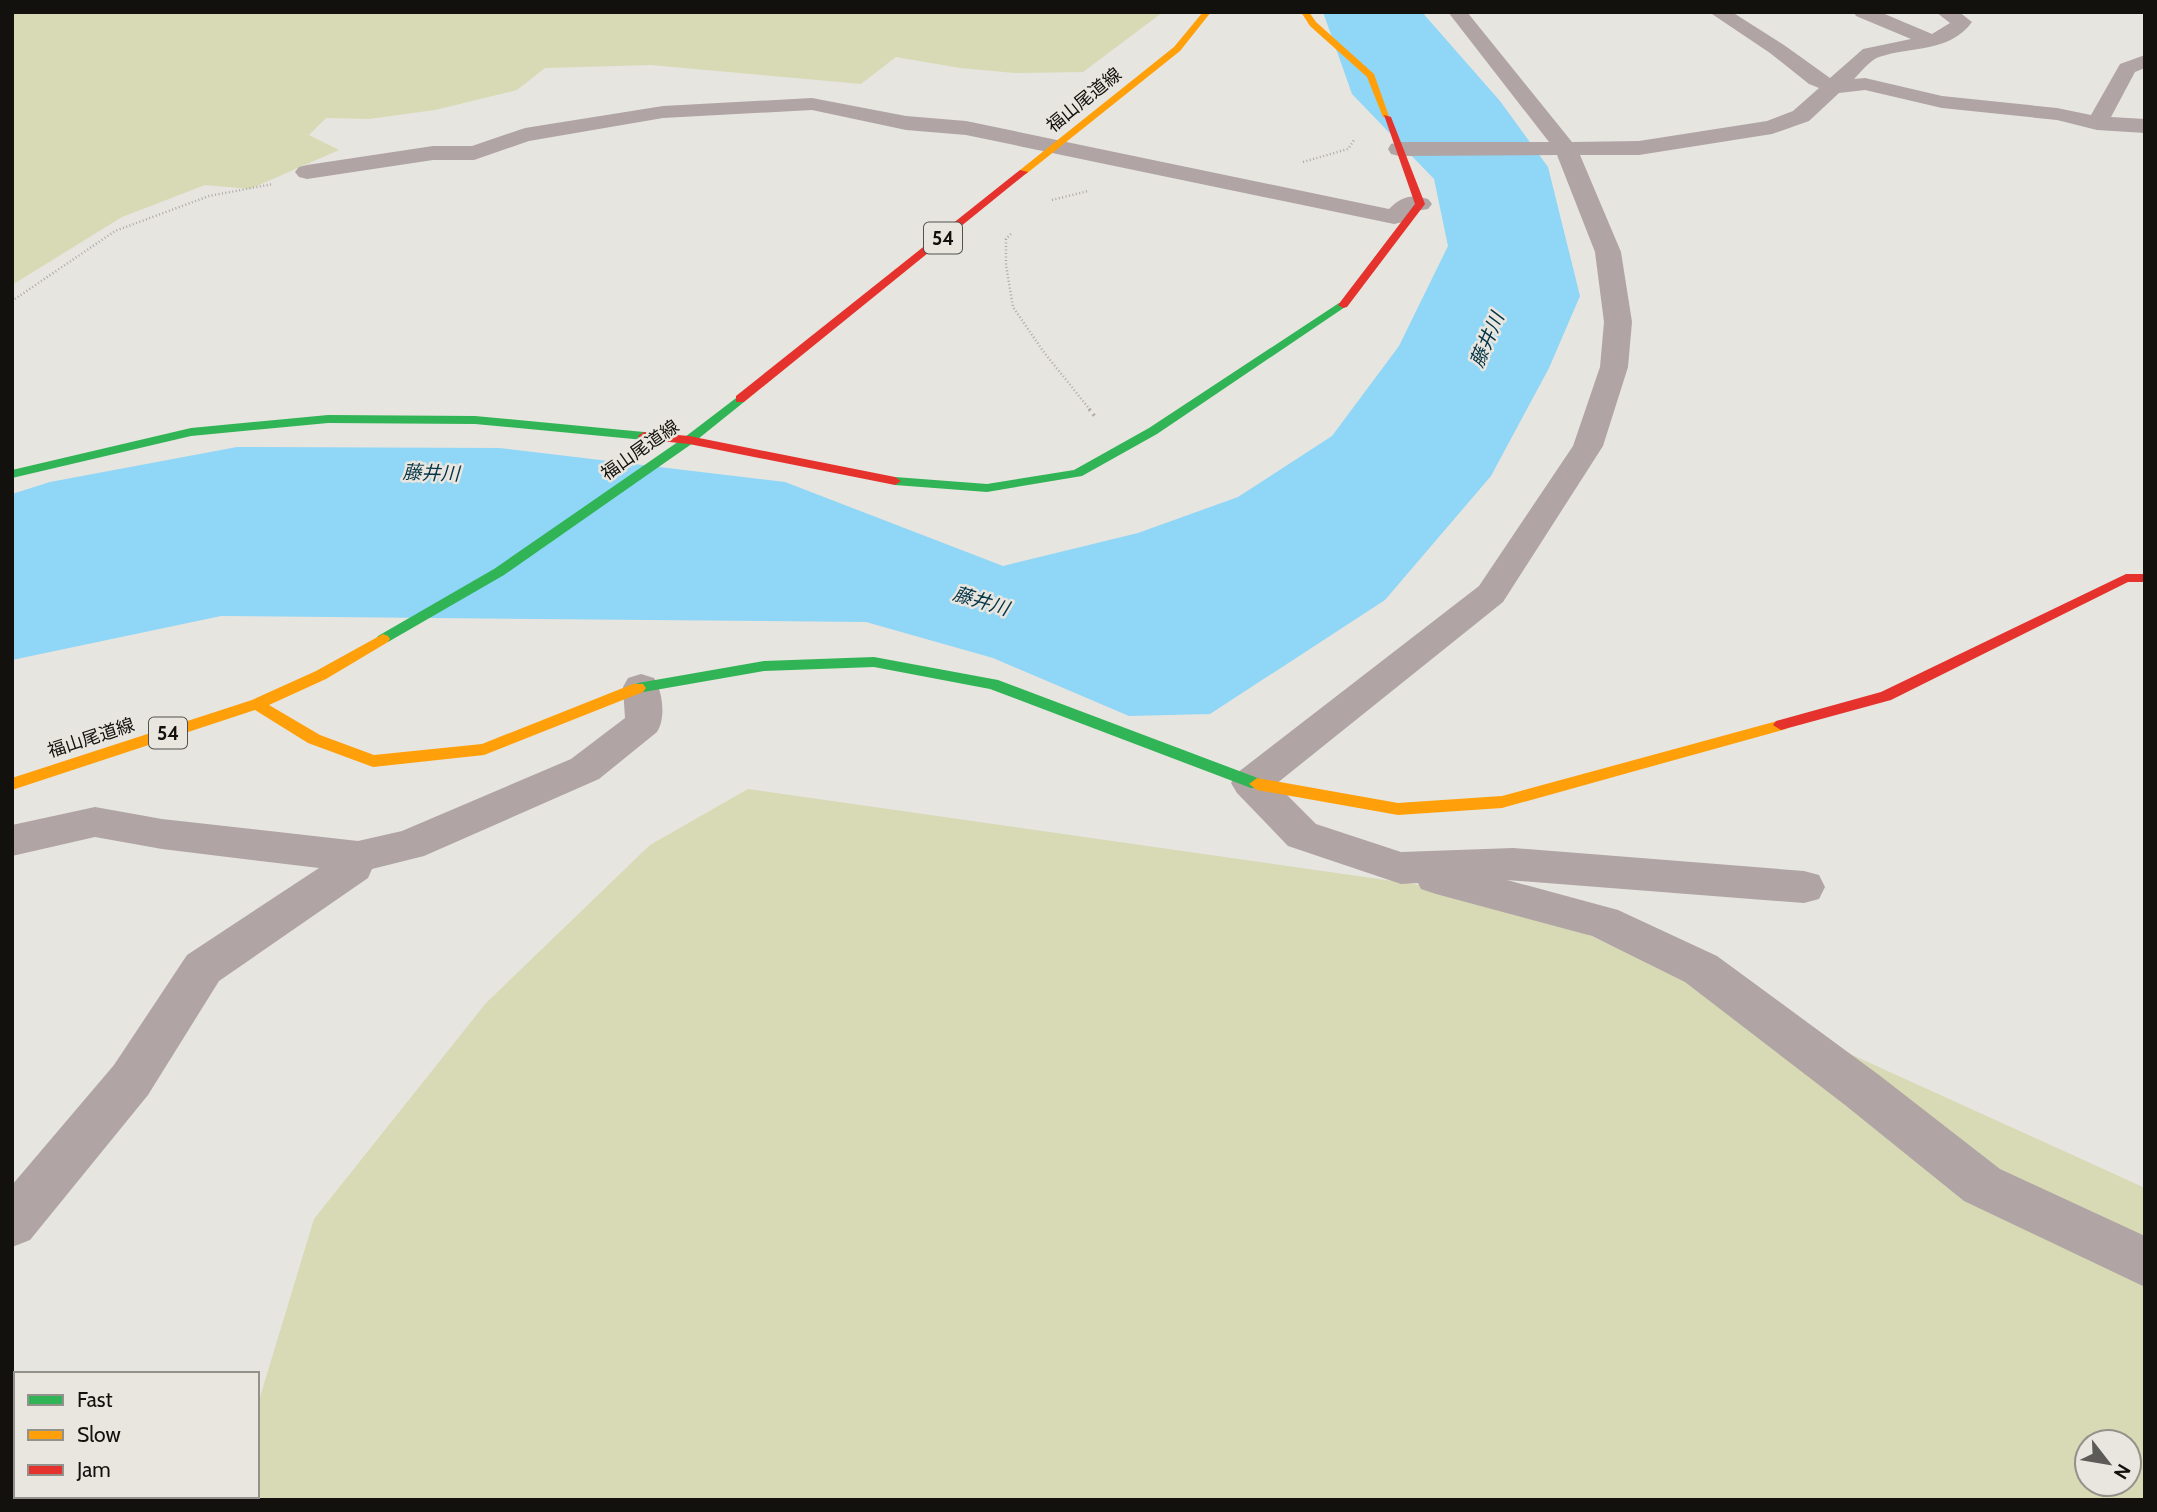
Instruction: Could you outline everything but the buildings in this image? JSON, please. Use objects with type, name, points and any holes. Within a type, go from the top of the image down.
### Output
[{"type":"street","name":"福山尾道線","points":[[12,784],[257,704],[321,675],[499,572],[689,440],[1178,49],[1207,12]]},
{"type":"street","points":[[1305,12],[1313,24],[1370,76],[1420,204]]},
{"type":"street","points":[[1251,783],[1491,594],[1588,446],[1614,367],[1618,322],[1608,252],[1564,147],[1457,12]]},
{"type":"street","points":[[1718,12],[1777,49],[1816,80],[1834,87],[1865,84],[1942,102],[2057,114],[2098,123],[2145,126]]},
{"type":"street","points":[[1863,12],[1932,41]]},
{"type":"street","points":[[1399,149],[1639,148],[1772,127],[1801,116],[1870,53],[1932,41],[1951,33],[1962,22],[1945,12]]},
{"type":"street","points":[[2098,123],[2127,68],[2145,61]]},
{"type":"street","points":[[307,172],[433,153],[474,153],[525,135],[663,112],[812,104],[906,123],[966,128],[1394,217],[1409,203],[1420,204]]},
{"type":"street","points":[[12,474],[191,432],[328,419],[475,420],[689,440],[892,481],[987,488],[1078,473],[1153,431],[1346,303],[1420,204]]},
{"type":"street","points":[[257,704],[314,739],[373,761],[484,749],[641,687],[764,666],[874,662],[993,684],[1251,783],[1398,809],[1502,802],[1886,696],[2126,578],[2145,578]]},
{"type":"street","points":[[12,841],[95,821],[162,834],[358,857],[410,845],[585,769],[644,723],[641,687]]},
{"type":"street","points":[[1251,783],[1302,835],[1401,869],[1603,922],[1701,969],[1862,1090],[1982,1185],[2145,1262]]},
{"type":"street","points":[[12,1223],[131,1080],[203,968],[354,867],[358,857]]},
{"type":"street","points":[[1401,869],[1513,864],[1804,887]]},
{"type":"path","points":[[1292,164],[1348,149],[1365,125],[1388,121]]},
{"type":"path","points":[[12,301],[115,231],[209,196],[279,183],[307,172]]},
{"type":"path","points":[[1045,205],[1053,199],[1091,191]]},
{"type":"path","points":[[1013,232],[1006,239],[1006,265],[1013,307],[1043,351],[1108,434],[1153,431]]},
{"type":"green space","points":[[12,12],[1163,12],[1083,72],[1015,73],[960,68],[896,57],[861,84],[651,65],[545,68],[517,90],[435,110],[369,119],[326,118],[309,135],[339,150],[250,189],[205,185],[122,217],[12,285]]},
{"type":"green space","points":[[748,789],[1505,897],[2145,1188],[2145,1500],[229,1500],[259,1498],[259,1400],[314,1219],[486,1003],[650,845]]},
{"type":"water","name":"藤井川","points":[[1323,12],[1422,12],[1500,101],[1548,167],[1580,296],[1549,368],[1491,476],[1385,600],[1210,714],[1129,716],[993,658],[866,622],[221,616],[12,660],[12,494],[50,482],[237,447],[499,448],[785,482],[1003,566],[1138,533],[1238,497],[1332,436],[1399,346],[1448,246],[1434,179],[1352,94]]},
{"type":"traffic: fast","points":[[895,481],[987,488],[1078,473],[1153,431],[1343,305]]},
{"type":"traffic: fast","points":[[383,639],[499,572],[689,440],[740,399]]},
{"type":"traffic: fast","points":[[12,474],[191,432],[328,419],[475,420],[644,436]]},
{"type":"traffic: fast","points":[[638,688],[764,666],[874,662],[993,684],[1257,784]]},
{"type":"traffic: slow","points":[[1023,172],[1177,49],[1207,12]]},
{"type":"traffic: slow","points":[[1305,12],[1313,24],[1371,76],[1387,117]]},
{"type":"traffic: slow","points":[[12,784],[257,704],[321,675],[383,639]]},
{"type":"traffic: slow","points":[[257,704],[314,739],[373,761],[484,749],[638,688]]},
{"type":"traffic: slow","points":[[1257,784],[1398,809],[1502,802],[1781,725]]},
{"type":"traffic: jam","points":[[1343,305],[1420,204],[1387,117]]},
{"type":"traffic: jam","points":[[740,399],[1023,172]]},
{"type":"traffic: jam","points":[[644,436],[689,440],[895,481]]},
{"type":"traffic: jam","points":[[1781,725],[1886,696],[2126,578],[2145,578]]}]
